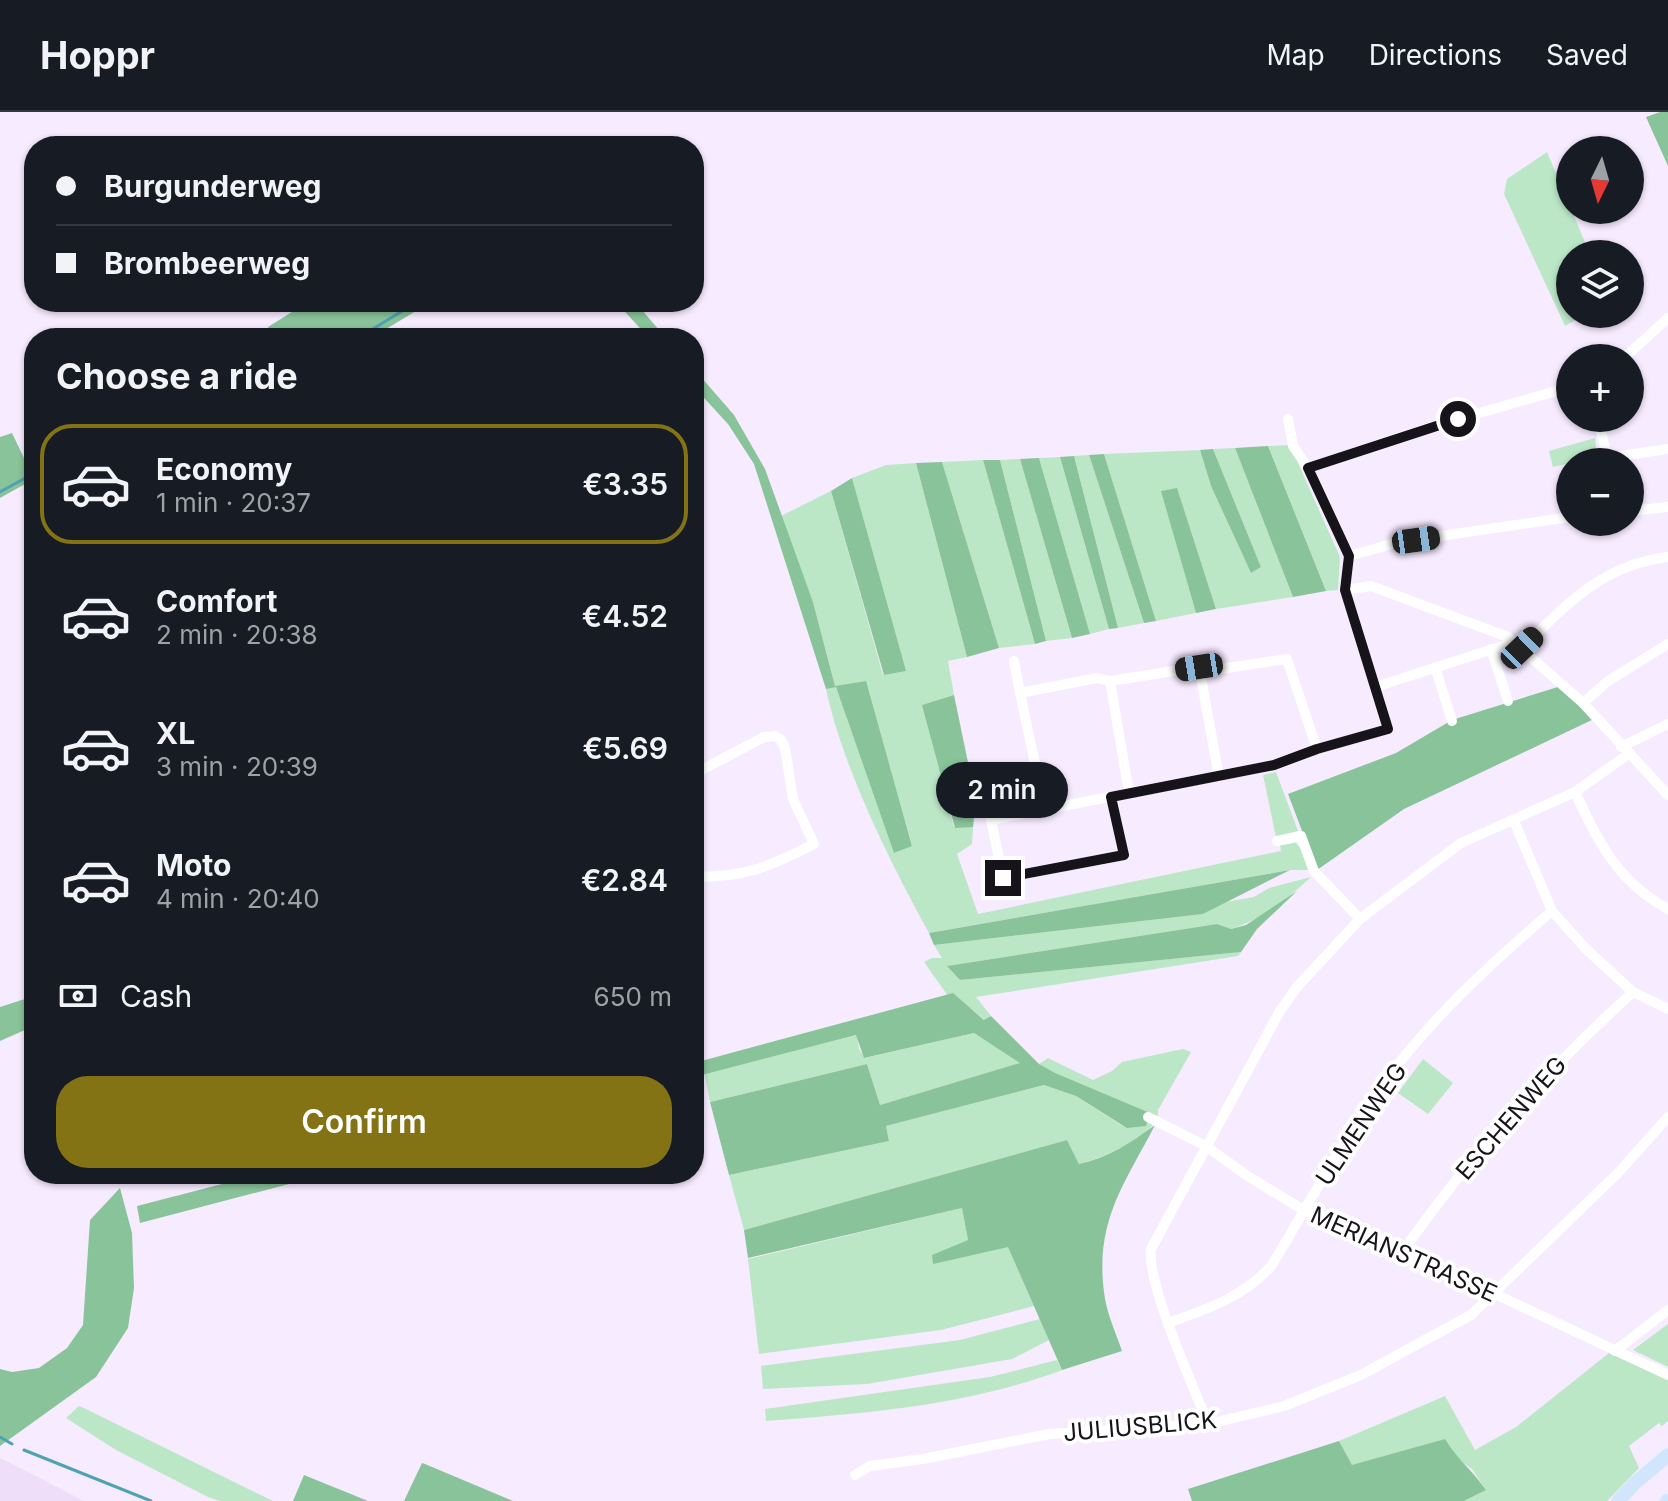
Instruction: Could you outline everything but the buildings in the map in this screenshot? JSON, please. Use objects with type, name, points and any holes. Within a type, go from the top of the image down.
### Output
[{"type":"main road","points":[[1618,1501],[1631,1494],[1668,1455]]},
{"type":"street","points":[[1639,344],[1668,318]]},
{"type":"street","points":[[1308,468],[1434,426],[1556,391]]},
{"type":"street","points":[[1111,797],[1124,855],[1003,878],[991,820],[1274,765],[1388,729],[1345,590],[1349,556],[1308,468],[1293,446],[1288,419]]},
{"type":"street","points":[[1644,453],[1668,449]]},
{"type":"street","points":[[1644,510],[1668,507]]},
{"type":"street","points":[[1349,556],[1399,542],[1556,519]]},
{"type":"street","points":[[1375,687],[1491,649],[1518,645],[1577,594],[1601,579],[1648,559],[1668,557]]},
{"type":"street","points":[[1345,590],[1371,586],[1465,620],[1518,645],[1583,703],[1668,795]]},
{"type":"street","points":[[1583,703],[1608,681],[1668,644]]},
{"type":"street","points":[[1491,649],[1508,701]]},
{"type":"street","points":[[1200,672],[1287,659],[1317,749]]},
{"type":"street","points":[[1014,661],[1045,810]]},
{"type":"street","points":[[1020,693],[1097,678],[1110,681],[1199,667],[1219,777]]},
{"type":"street","points":[[1435,667],[1452,721]]},
{"type":"street","points":[[1110,681],[1129,793]]},
{"type":"street","points":[[1208,1424],[1168,1323],[1151,1269],[1151,1249],[1280,1011],[1297,987],[1360,919],[1461,843],[1575,792],[1625,750],[1668,724]]},
{"type":"street","points":[[704,769],[764,737],[775,736],[781,740],[793,799],[814,844],[773,865],[745,874],[704,876]]},
{"type":"street","points":[[1575,792],[1601,847],[1625,876],[1668,909]]},
{"type":"street","points":[[1514,821],[1552,911],[1586,949],[1633,992],[1668,1009]]},
{"type":"street","points":[[1277,841],[1301,836],[1314,871],[1360,919]]},
{"type":"street","name":"ULMENWEG","points":[[1168,1323],[1211,1308],[1258,1281],[1272,1265],[1349,1134],[1383,1084],[1484,969],[1552,911]]},
{"type":"street","name":"ESCHENWEG","points":[[1401,1254],[1436,1204],[1509,1117],[1571,1049],[1633,992]]},
{"type":"street","name":"MERIANSTRASSE","points":[[1148,1117],[1206,1146],[1305,1211],[1495,1294],[1668,1375]]},
{"type":"street","name":"JULIUSBLICK","points":[[855,1475],[870,1466],[923,1459],[1049,1434],[1208,1424],[1284,1406],[1361,1375],[1462,1321],[1495,1294],[1618,1173],[1668,1117]]},
{"type":"street","points":[[1615,1351],[1668,1310]]},
{"type":"shaded area","points":[[0,1458],[18,1467],[84,1501],[0,1501]]},
{"type":"green space","points":[[1668,112],[1668,166],[1646,117]]},
{"type":"green space","points":[[1547,152],[1556,173],[1556,224],[1577,224],[1584,240],[1556,240],[1556,307],[1504,194],[1507,179]]},
{"type":"green space","points":[[292,312],[414,312],[388,328],[268,327]]},
{"type":"green space","points":[[625,312],[644,312],[657,328],[640,328]]},
{"type":"green space","points":[[704,380],[734,415],[765,469],[813,602],[835,686],[866,681],[912,846],[894,853],[836,687],[826,689],[754,464],[728,424],[704,398]]},
{"type":"green space","points":[[12,433],[24,458],[24,485],[0,498],[0,437]]},
{"type":"green space","points":[[1595,438],[1596,448],[1560,448]]},
{"type":"green space","points":[[1290,445],[1340,557],[1338,590],[1326,591],[1268,446]]},
{"type":"green space","points":[[1268,446],[1326,591],[1293,597],[1235,448]]},
{"type":"green space","points":[[1235,448],[1293,597],[1216,609],[1177,489],[1162,491],[1196,613],[1156,621],[1104,454],[1200,450],[1211,486],[1251,573],[1261,567],[1213,449]]},
{"type":"green space","points":[[1213,449],[1261,567],[1251,573],[1211,486],[1200,450]]},
{"type":"green space","points":[[1556,449],[1556,466],[1553,467],[1549,451]]},
{"type":"green space","points":[[1104,454],[1156,621],[1144,623],[1089,455]]},
{"type":"green space","points":[[1089,455],[1144,623],[1118,628],[1074,456]]},
{"type":"green space","points":[[1074,456],[1118,628],[1109,629],[1060,457]]},
{"type":"green space","points":[[1060,457],[1109,629],[1090,634],[1039,458]]},
{"type":"green space","points":[[1039,458],[1090,634],[1072,638],[1020,459]]},
{"type":"green space","points":[[1020,459],[1072,638],[1046,641],[1000,460]]},
{"type":"green space","points":[[983,460],[1035,644],[999,648],[942,462]]},
{"type":"green space","points":[[983,460],[1000,460],[1046,641],[1035,644]]},
{"type":"green space","points":[[942,462],[999,648],[967,657],[916,463]]},
{"type":"green space","points":[[916,463],[967,657],[948,661],[954,695],[923,705],[954,827],[973,827],[972,844],[957,854],[978,914],[1281,851],[1280,845],[1295,842],[1301,849],[1308,870],[1290,870],[929,933],[884,845],[844,750],[826,689],[835,686],[813,602],[781,516],[831,491],[883,675],[905,671],[852,478],[886,465]],"holes":[[[865,681],[912,845],[895,853],[836,687]]]},
{"type":"green space","points":[[852,478],[906,671],[884,675],[831,491]]},
{"type":"green space","points":[[1177,488],[1216,609],[1196,613],[1161,491]]},
{"type":"green space","points":[[1561,686],[1594,719],[1404,809],[1317,870],[1288,794],[1396,753],[1452,720]]},
{"type":"green space","points":[[954,695],[976,801],[973,827],[955,828],[922,705]]},
{"type":"green space","points":[[1276,772],[1298,831],[1276,837],[1263,775]]},
{"type":"green space","points":[[1290,870],[1203,914],[934,945],[929,933]]},
{"type":"green space","points":[[1311,877],[1273,908],[1230,929],[1217,924],[948,966],[960,980],[1241,952],[1238,956],[976,997],[991,1016],[985,1020],[953,994],[948,996],[924,962],[942,958],[934,945],[1203,914],[1225,902],[1254,897],[1269,888]]},
{"type":"green space","points":[[1297,891],[1257,929],[1241,952],[960,980],[947,966],[1217,924],[1231,929],[1246,925]]},
{"type":"green space","points":[[953,993],[984,1020],[991,1016],[1039,1064],[1150,1113],[1146,1126],[1127,1128],[1076,1096],[1044,1085],[886,1126],[889,1141],[729,1175],[710,1102],[867,1064],[880,1105],[1020,1063],[974,1033],[864,1058],[856,1035],[704,1074],[704,1060]]},
{"type":"green space","points":[[24,999],[24,1030],[0,1041],[0,1007]]},
{"type":"green space","points":[[974,1033],[1021,1063],[880,1105],[867,1064],[710,1102],[704,1072],[857,1035],[859,1049],[865,1058]]},
{"type":"green space","points":[[1183,1049],[1191,1052],[1150,1128],[1140,1137],[1101,1157],[1079,1164],[1067,1140],[744,1230],[729,1175],[889,1141],[886,1126],[1044,1085],[1076,1096],[1126,1128],[1039,1064],[1048,1058],[1093,1080],[1122,1062]]},
{"type":"green space","points":[[1423,1059],[1453,1083],[1428,1114],[1398,1093]]},
{"type":"green space","points":[[1155,1125],[1114,1204],[1104,1244],[1102,1267],[1105,1300],[1122,1351],[1062,1370],[1008,1247],[933,1264],[932,1255],[968,1240],[962,1208],[748,1258],[744,1230],[1067,1140],[1079,1164],[1119,1149]]},
{"type":"green space","points":[[222,1184],[289,1184],[140,1223],[137,1206]]},
{"type":"green space","points":[[120,1188],[132,1233],[134,1288],[128,1328],[96,1377],[0,1446],[0,1369],[12,1372],[39,1368],[67,1348],[83,1325],[90,1220]]},
{"type":"green space","points":[[962,1208],[968,1240],[933,1255],[1008,1246],[1034,1306],[941,1330],[759,1354],[748,1259]]},
{"type":"green space","points":[[1040,1319],[1049,1340],[1012,1359],[867,1384],[763,1389],[761,1366],[960,1340]]},
{"type":"green space","points":[[1668,1324],[1668,1367],[1633,1350]]},
{"type":"green space","points":[[1609,1353],[1668,1380],[1668,1421],[1662,1426],[1659,1423],[1629,1446],[1639,1468],[1607,1501],[1464,1501],[1486,1490],[1472,1469],[1457,1459],[1352,1466],[1339,1441],[1445,1396],[1475,1450],[1516,1427]]},
{"type":"green space","points":[[1057,1360],[1062,1370],[953,1400],[879,1411],[766,1421],[765,1409],[990,1377]]},
{"type":"green space","points":[[79,1406],[273,1501],[220,1501],[208,1497],[116,1450],[66,1418]]},
{"type":"green space","points":[[1445,1439],[1486,1490],[1464,1501],[1192,1501],[1188,1489],[1339,1441],[1352,1465]]},
{"type":"green space","points":[[422,1463],[425,1464],[513,1501],[404,1501]]},
{"type":"green space","points":[[304,1475],[368,1501],[293,1501]]},
{"type":"waterway","points":[[374,328],[401,312]]},
{"type":"waterway","points":[[0,492],[24,479]]},
{"type":"waterway","points":[[0,1437],[12,1444]]},
{"type":"waterway","points":[[24,1450],[151,1501]]},
{"type":"route","points":[[1003,878],[1124,855],[1111,797],[1274,765],[1388,729],[1345,590],[1349,556],[1308,468],[1458,419]]}]
